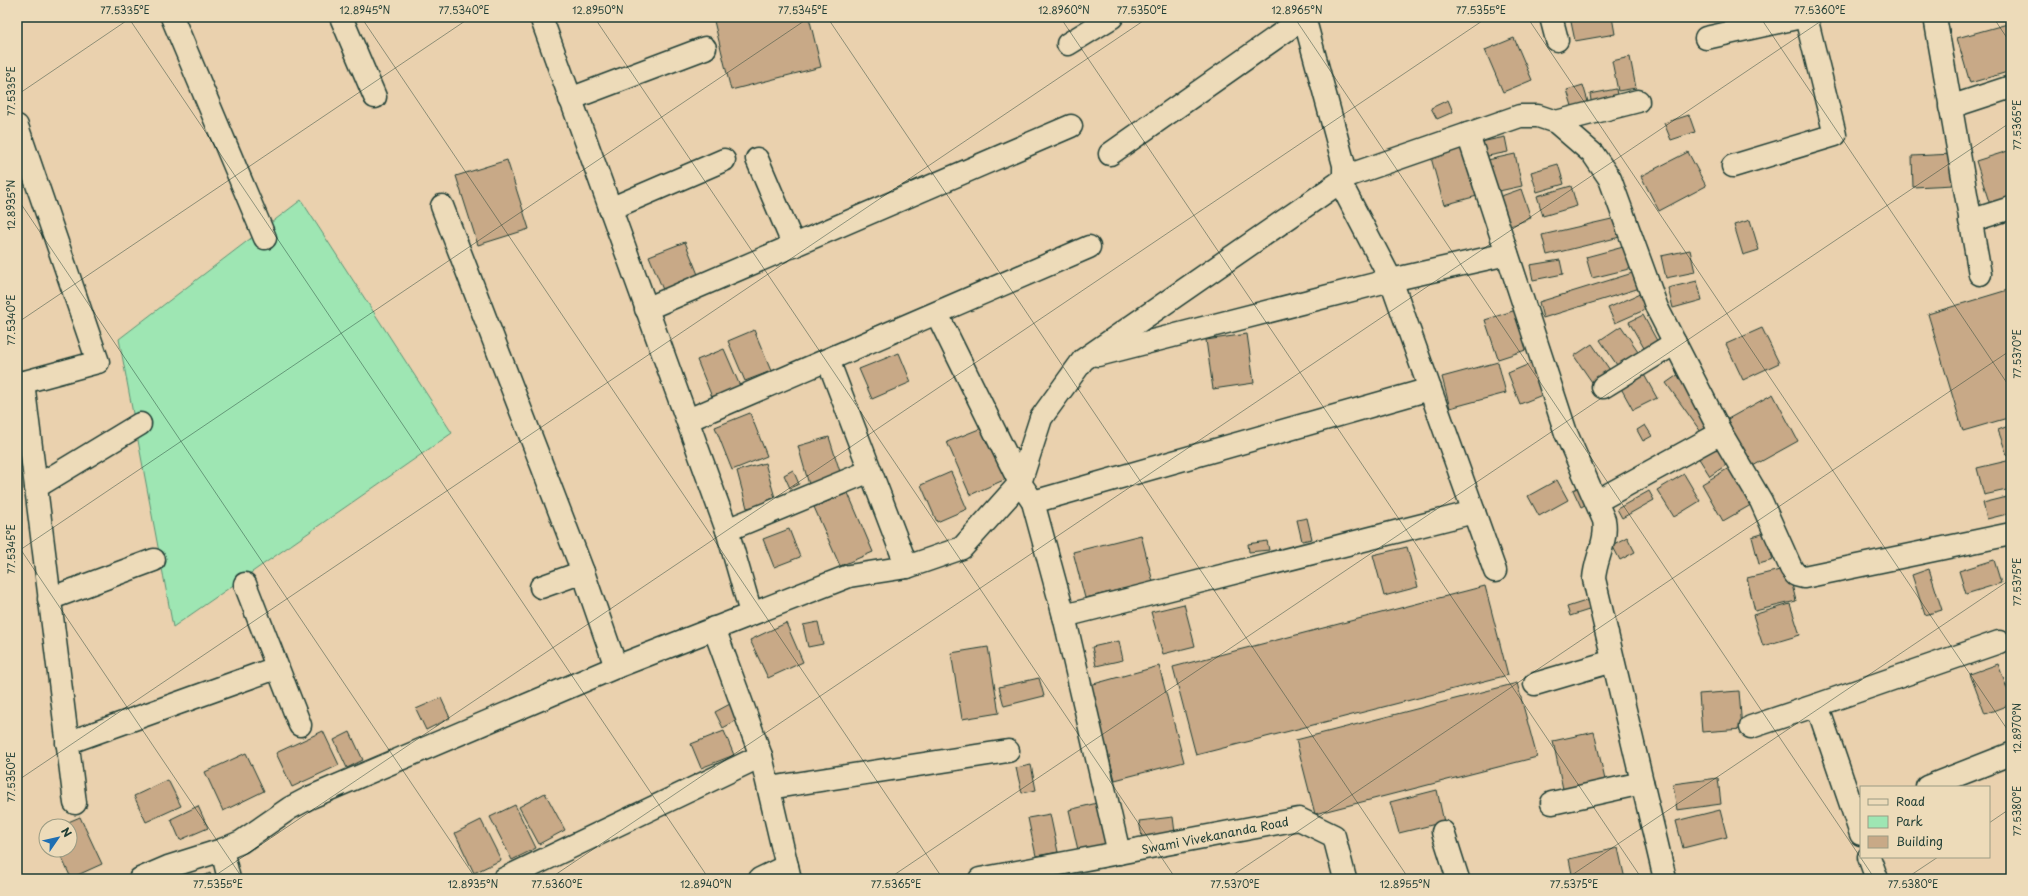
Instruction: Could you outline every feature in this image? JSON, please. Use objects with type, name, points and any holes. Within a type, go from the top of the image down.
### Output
[{"type":"street","points":[[172,17],[265,238]]},
{"type":"street","points":[[342,17],[375,97]]},
{"type":"street","points":[[541,17],[727,530],[751,614]]},
{"type":"street","points":[[1068,44],[1112,17]]},
{"type":"street","points":[[1110,154],[1305,17],[1344,165],[1342,180],[1391,280],[1494,571]]},
{"type":"street","points":[[1551,17],[1557,40]]},
{"type":"street","points":[[1706,38],[1802,17]]},
{"type":"street","points":[[1733,166],[1835,135],[1806,17]]},
{"type":"street","points":[[1935,17],[1980,274]]},
{"type":"street","points":[[570,99],[705,48]]},
{"type":"street","points":[[1950,107],[2011,87]]},
{"type":"street","points":[[1556,122],[1638,101]]},
{"type":"street","points":[[140,879],[168,867],[222,850],[241,842],[290,808],[304,801],[379,767],[616,667],[849,576],[907,567],[962,548],[1020,483],[1041,418],[1083,360],[1342,180],[1520,116],[1538,116],[1556,122],[1593,154],[1610,179],[1657,308],[1721,433],[1761,501],[1791,568],[1796,574],[1804,577],[2011,534]]},
{"type":"street","points":[[17,126],[98,362],[20,383],[36,487],[75,802]]},
{"type":"street","points":[[646,309],[1071,126]]},
{"type":"street","points":[[1468,134],[1566,433],[1597,501],[1606,528],[1594,579],[1665,879]]},
{"type":"street","points":[[610,208],[724,160]]},
{"type":"street","points":[[758,160],[794,246]]},
{"type":"street","points":[[442,206],[583,572],[616,667]]},
{"type":"street","points":[[1970,222],[2011,208]]},
{"type":"street","points":[[688,420],[937,314],[1089,247]]},
{"type":"street","points":[[1083,360],[1391,280],[1507,254]]},
{"type":"street","points":[[937,314],[1020,483],[1033,502],[1064,616],[1119,853]]},
{"type":"street","points":[[1603,387],[1675,343]]},
{"type":"street","points":[[828,360],[907,567]]},
{"type":"street","points":[[1033,502],[1430,389]]},
{"type":"street","points":[[36,487],[140,424]]},
{"type":"street","points":[[1597,501],[1721,433]]},
{"type":"street","points":[[727,530],[870,471]]},
{"type":"street","points":[[1064,616],[1474,512]]},
{"type":"street","points":[[50,599],[154,560]]},
{"type":"street","points":[[541,587],[583,572]]},
{"type":"street","points":[[245,584],[276,668],[300,725]]},
{"type":"street","points":[[714,628],[761,756],[789,872],[760,879]]},
{"type":"street","points":[[1751,727],[1817,706],[1999,642]]},
{"type":"street","points":[[1536,684],[1613,661]]},
{"type":"street","points":[[67,743],[276,668]]},
{"type":"street","points":[[1817,706],[1859,821]]},
{"type":"street","points":[[769,788],[1008,752]]},
{"type":"street","points":[[1930,786],[2011,754]]},
{"type":"street","points":[[504,879],[761,756]]},
{"type":"street","points":[[1552,803],[1642,783]]},
{"type":"street","name":"Swami Vivekananda Road","points":[[980,879],[1299,819],[1334,836],[1346,879]]},
{"type":"street","points":[[1443,832],[1458,879]]},
{"type":"street","points":[[222,850],[229,879]]},
{"type":"street","points":[[1869,858],[1877,879]]},
{"type":"green space","points":[[301,200],[452,433],[173,627],[119,339]]},
{"type":"building","points":[[713,17],[809,17],[821,67],[731,90]]},
{"type":"building","points":[[1570,17],[1612,17],[1615,34],[1575,41]]},
{"type":"building","points":[[2011,23],[2011,71],[1970,83],[1957,38]]},
{"type":"building","points":[[1514,38],[1532,80],[1503,92],[1485,50]]},
{"type":"building","points":[[1630,57],[1636,88],[1618,91],[1612,61]]},
{"type":"building","points":[[1583,85],[1589,105],[1573,109],[1567,90]]},
{"type":"building","points":[[1616,89],[1618,102],[1592,107],[1590,94]]},
{"type":"building","points":[[1448,100],[1453,112],[1437,119],[1431,108]]},
{"type":"building","points":[[1689,115],[1695,132],[1671,140],[1664,123]]},
{"type":"building","points":[[1505,137],[1508,152],[1478,158],[1476,143]]},
{"type":"building","points":[[1463,145],[1477,196],[1444,205],[1430,154]]},
{"type":"building","points":[[2011,150],[2011,198],[1990,205],[1976,161]]},
{"type":"building","points":[[1688,152],[1706,186],[1659,211],[1641,176]]},
{"type":"building","points":[[1515,154],[1522,186],[1490,193],[1483,161]]},
{"type":"building","points":[[1953,154],[1954,185],[1913,187],[1912,156]]},
{"type":"building","points":[[507,160],[529,229],[478,245],[456,176]]},
{"type":"building","points":[[1558,164],[1564,184],[1537,192],[1531,172]]},
{"type":"building","points":[[1571,186],[1577,206],[1543,216],[1537,196]]},
{"type":"building","points":[[1521,189],[1531,218],[1503,229],[1493,199]]},
{"type":"building","points":[[1616,218],[1620,237],[1547,255],[1542,235]]},
{"type":"building","points":[[1750,220],[1759,250],[1743,255],[1734,225]]},
{"type":"building","points":[[685,242],[701,282],[666,297],[649,256]]},
{"type":"building","points":[[1627,246],[1633,268],[1592,278],[1586,257]]},
{"type":"building","points":[[1690,250],[1695,272],[1666,278],[1661,256]]},
{"type":"building","points":[[1560,260],[1563,274],[1533,280],[1530,265]]},
{"type":"building","points":[[1636,272],[1640,288],[1543,318],[1539,302]]},
{"type":"building","points":[[1697,281],[1702,300],[1673,308],[1668,288]]},
{"type":"building","points":[[2011,289],[2011,417],[1963,431],[1928,314]]},
{"type":"building","points":[[1642,293],[1649,308],[1615,323],[1608,308]]},
{"type":"building","points":[[1522,308],[1535,347],[1498,359],[1485,320]]},
{"type":"building","points":[[1643,315],[1661,348],[1648,355],[1629,322]]},
{"type":"building","points":[[1621,326],[1640,354],[1619,368],[1600,340]]},
{"type":"building","points":[[1762,328],[1779,363],[1743,380],[1726,344]]},
{"type":"building","points":[[754,330],[771,371],[745,381],[728,341]]},
{"type":"building","points":[[1247,334],[1254,383],[1213,389],[1206,340]]},
{"type":"building","points":[[1592,344],[1612,373],[1594,385],[1574,356]]},
{"type":"building","points":[[724,349],[740,386],[712,397],[697,360]]},
{"type":"building","points":[[899,353],[911,382],[872,399],[859,369]]},
{"type":"building","points":[[1539,360],[1552,391],[1520,404],[1508,373]]},
{"type":"building","points":[[1498,362],[1506,393],[1450,408],[1442,377]]},
{"type":"building","points":[[1642,371],[1657,398],[1633,410],[1618,383]]},
{"type":"building","points":[[1679,374],[1713,423],[1701,432],[1666,383]]},
{"type":"building","points":[[1773,394],[1798,441],[1751,467],[1726,420]]},
{"type":"building","points":[[750,413],[767,456],[732,470],[715,427]]},
{"type":"building","points":[[1645,425],[1652,436],[1643,441],[1637,430]]},
{"type":"building","points":[[2011,425],[2011,453],[2007,455],[1998,430]]},
{"type":"building","points":[[984,427],[1006,479],[970,495],[947,442]]},
{"type":"building","points":[[829,437],[842,478],[810,488],[798,446]]},
{"type":"building","points":[[1717,444],[1729,463],[1710,476],[1698,457]]},
{"type":"building","points":[[2011,460],[2011,489],[1984,495],[1977,468]]},
{"type":"building","points":[[765,463],[776,501],[747,508],[737,471]]},
{"type":"building","points":[[1734,465],[1756,502],[1723,521],[1702,484]]},
{"type":"building","points":[[793,470],[799,484],[790,488],[784,475]]},
{"type":"building","points":[[951,472],[967,509],[937,522],[921,485]]},
{"type":"building","points":[[1684,474],[1700,501],[1674,517],[1657,490]]},
{"type":"building","points":[[1557,480],[1568,500],[1539,516],[1528,496]]},
{"type":"building","points":[[1588,483],[1595,500],[1581,507],[1573,490]]},
{"type":"building","points":[[1649,491],[1654,500],[1622,518],[1617,509]]},
{"type":"building","points":[[848,493],[873,552],[840,566],[814,507]]},
{"type":"building","points":[[2011,496],[2011,513],[1987,519],[1983,503]]},
{"type":"building","points":[[1307,518],[1312,539],[1302,541],[1297,520]]},
{"type":"building","points":[[789,529],[800,557],[774,567],[763,539]]},
{"type":"building","points":[[1765,533],[1773,560],[1759,564],[1752,537]]},
{"type":"building","points":[[1141,535],[1153,582],[1085,598],[1073,552]]},
{"type":"building","points":[[1627,537],[1635,552],[1620,560],[1612,545]]},
{"type":"building","points":[[1267,541],[1269,550],[1249,552],[1248,544]]},
{"type":"building","points":[[1407,547],[1418,587],[1384,596],[1373,555]]},
{"type":"building","points":[[1994,560],[2001,583],[1966,594],[1959,571]]},
{"type":"building","points":[[1788,568],[1796,601],[1755,611],[1747,578]]},
{"type":"building","points":[[1929,569],[1942,610],[1925,615],[1912,575]]},
{"type":"building","points":[[1485,586],[1508,675],[1196,755],[1173,667]]},
{"type":"building","points":[[1589,600],[1592,609],[1570,616],[1567,607]]},
{"type":"building","points":[[1184,604],[1195,646],[1163,654],[1151,612]]},
{"type":"building","points":[[1790,604],[1800,635],[1763,646],[1753,615]]},
{"type":"building","points":[[818,622],[823,644],[808,647],[803,625]]},
{"type":"building","points":[[786,623],[803,662],[768,678],[750,640]]},
{"type":"building","points":[[1119,641],[1123,660],[1096,666],[1092,647]]},
{"type":"building","points":[[988,647],[999,713],[962,719],[951,653]]},
{"type":"building","points":[[1998,664],[2011,699],[2011,704],[1985,714],[1970,674]]},
{"type":"building","points":[[1159,666],[1184,762],[1115,780],[1090,685]]},
{"type":"building","points":[[1039,678],[1044,696],[1004,706],[999,687]]},
{"type":"building","points":[[1517,683],[1537,757],[1315,814],[1296,740]]},
{"type":"building","points":[[1739,691],[1742,729],[1702,732],[1699,694]]},
{"type":"building","points":[[441,698],[450,718],[426,730],[416,709]]},
{"type":"building","points":[[730,704],[739,719],[723,728],[715,712]]},
{"type":"building","points":[[323,731],[339,765],[292,787],[276,753]]},
{"type":"building","points":[[724,731],[734,755],[701,768],[691,744]]},
{"type":"building","points":[[350,732],[363,760],[347,768],[334,740]]},
{"type":"building","points":[[1594,732],[1606,784],[1564,794],[1553,741]]},
{"type":"building","points":[[246,753],[264,791],[223,811],[205,772]]},
{"type":"building","points":[[1031,765],[1036,790],[1022,793],[1016,768]]},
{"type":"building","points":[[1718,778],[1721,804],[1677,810],[1673,784]]},
{"type":"building","points":[[168,780],[181,806],[146,822],[134,796]]},
{"type":"building","points":[[1437,790],[1444,822],[1399,833],[1390,802]]},
{"type":"building","points":[[545,793],[565,830],[539,844],[519,807]]},
{"type":"building","points":[[1101,802],[1110,843],[1078,850],[1069,810]]},
{"type":"building","points":[[515,805],[536,848],[512,860],[490,817]]},
{"type":"building","points":[[198,806],[208,828],[180,840],[171,819]]},
{"type":"building","points":[[1720,810],[1727,837],[1683,848],[1676,821]]},
{"type":"building","points":[[1050,814],[1058,852],[1036,856],[1028,818]]},
{"type":"building","points":[[80,817],[102,864],[71,878],[62,858],[78,858],[78,818]]},
{"type":"building","points":[[1173,817],[1175,833],[1142,837],[1139,821]]},
{"type":"building","points":[[481,820],[501,860],[474,873],[455,833]]},
{"type":"building","points":[[1618,848],[1625,879],[1573,879],[1569,859]]},
{"type":"building","points":[[210,873],[212,879],[197,879]]}]
